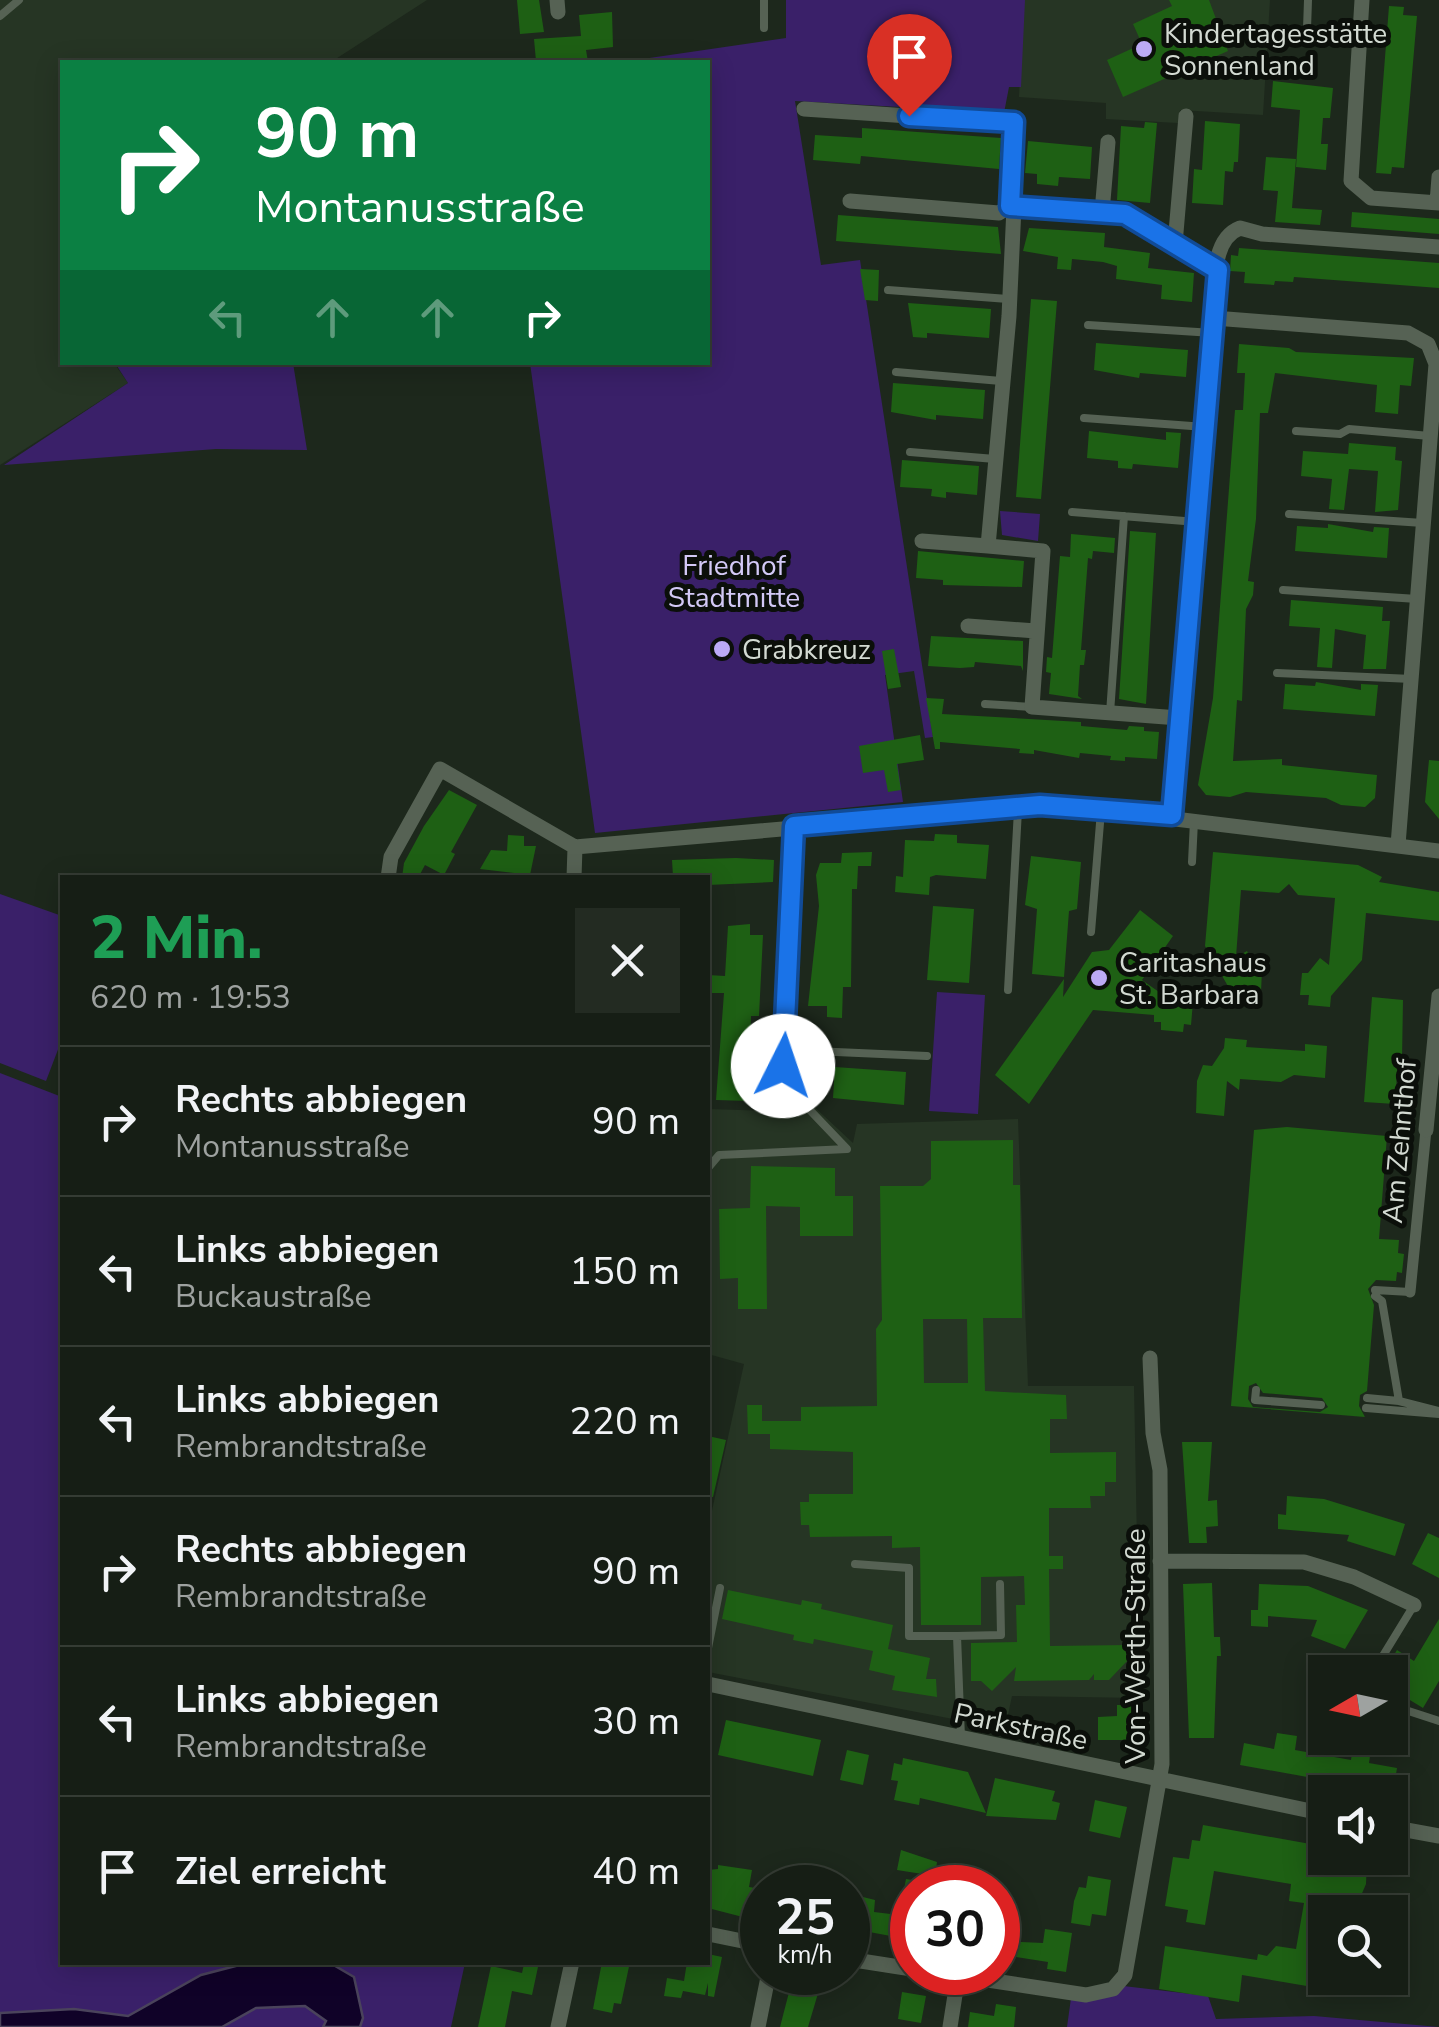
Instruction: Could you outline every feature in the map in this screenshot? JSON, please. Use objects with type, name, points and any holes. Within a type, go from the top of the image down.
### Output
[{"type":"street","points":[[1362,0],[1351,181],[1370,198],[1438,203],[1439,177]]},
{"type":"street","points":[[804,109],[1014,122],[1008,299],[988,546]]},
{"type":"street","points":[[1175,244],[1186,116]]},
{"type":"street","points":[[1102,212],[1108,142]]},
{"type":"street","points":[[850,201],[999,213],[1012,206],[1125,214],[1218,270]]},
{"type":"street","points":[[1172,815],[1220,249],[1231,232],[1252,229],[1262,234],[1439,247]]},
{"type":"street","points":[[1213,325],[1408,333],[1436,351],[1412,679],[1402,751],[1398,845]]},
{"type":"street","points":[[922,541],[1043,551],[1032,707],[1180,718]]},
{"type":"street","points":[[968,626],[1036,631]]},
{"type":"street","points":[[388,875],[390,857],[440,769],[575,847],[1018,806],[1101,807],[1439,851]]},
{"type":"street","points":[[785,1049],[798,1042],[813,1051],[814,1066],[801,1076],[783,1066],[794,826]]},
{"type":"street","points":[[574,875],[575,847]]},
{"type":"street","name":"Am Zehnthof","points":[[1410,1292],[1426,1130],[1434,1111],[1439,996]]},
{"type":"street","name":"Von-Werth-Straße","points":[[1020,1986],[1075,1994],[1114,1989],[1128,1960],[1158,1781],[1159,1446],[1153,1433],[1150,1358]]},
{"type":"street","points":[[1160,1560],[1304,1562],[1354,1577],[1414,1605]]},
{"type":"street","name":"Parkstraße","points":[[710,1684],[1308,1811]]},
{"type":"street","points":[[1408,1830],[1439,1836]]},
{"type":"street","points":[[710,1934],[740,1941]]},
{"type":"street","points":[[558,2027],[571,1965]]},
{"type":"street","points":[[758,2027],[764,1995]]},
{"type":"street","points":[[950,2027],[955,1995]]},
{"type":"lane","points":[[0,16],[18,0]]},
{"type":"lane","points":[[764,0],[764,28]]},
{"type":"lane","points":[[1306,29],[1308,0]]},
{"type":"lane","points":[[888,290],[1008,299]]},
{"type":"lane","points":[[1088,325],[1213,325]]},
{"type":"lane","points":[[896,372],[1001,381]]},
{"type":"lane","points":[[1084,418],[1205,427]]},
{"type":"lane","points":[[1296,431],[1340,434],[1349,429],[1430,436]]},
{"type":"lane","points":[[910,452],[996,459]]},
{"type":"lane","points":[[1072,512],[1197,522]]},
{"type":"lane","points":[[1289,514],[1423,523]]},
{"type":"lane","points":[[1110,713],[1124,516]]},
{"type":"lane","points":[[1283,590],[1418,599]]},
{"type":"lane","points":[[1277,673],[1412,679]]},
{"type":"lane","points":[[984,704],[1032,707]]},
{"type":"lane","points":[[1008,990],[1018,806]]},
{"type":"lane","points":[[1090,932],[1101,807]]},
{"type":"lane","points":[[1192,862],[1194,818]]},
{"type":"lane","points":[[813,1051],[927,1056]]},
{"type":"lane","points":[[710,1166],[719,1156],[847,1149],[805,1105],[801,1076]]},
{"type":"lane","points":[[1399,1401],[1382,1301],[1375,1293],[1410,1292]]},
{"type":"lane","points":[[1256,1390],[1255,1400],[1320,1405]]},
{"type":"lane","points":[[1399,1401],[1439,1412],[1366,1403],[1399,1401]]},
{"type":"lane","points":[[855,1564],[908,1568],[909,1636],[1001,1635],[1000,1584]]},
{"type":"lane","points":[[710,1638],[720,1588]]},
{"type":"lane","points":[[1384,1655],[1414,1605]]},
{"type":"lane","points":[[957,1636],[961,1738]]},
{"type":"lane","points":[[1408,1711],[1439,1721]]},
{"type":"shaded area","points":[[0,0],[427,0],[334,60],[60,60],[60,365],[115,365],[128,383],[0,465]]},
{"type":"shaded area","name":"Kindertagesstätte Sonnenland","points":[[1024,0],[1270,0],[1263,115],[1180,110],[1178,123],[1106,119],[1106,103],[1019,97]]},
{"type":"shaded area","points":[[771,1089],[810,1090],[810,1103],[853,1143],[857,1124],[1018,1119],[1028,1386],[1134,1386],[1140,1698],[1012,1696],[1005,1729],[710,1672],[710,1520],[744,1364],[710,1355],[710,1109],[769,1111]]},
{"type":"shaded area","points":[[239,1965],[333,1965],[354,1977],[363,2018],[360,2027],[323,2027],[326,2021],[305,2006],[256,2008],[222,2027],[0,2027],[0,2013],[74,2009],[128,2016],[201,1975]]},
{"type":"green space","name":"Friedhof Stadtmitte","points":[[786,0],[1025,0],[1021,87],[1009,87],[1004,113],[795,101],[821,265],[860,260],[933,737],[925,738],[914,671],[885,675],[903,802],[595,833],[530,365],[710,365],[710,60],[636,60],[786,38]]},
{"type":"green space","points":[[116,365],[293,365],[307,450],[216,449],[4,465],[128,383]]},
{"type":"green space","points":[[1000,511],[1040,514],[1038,541],[1002,535]]},
{"type":"green space","points":[[0,894],[60,915],[60,1044],[46,1081],[0,1063]]},
{"type":"green space","points":[[937,992],[985,995],[978,1114],[929,1111]]},
{"type":"green space","points":[[0,1073],[60,1096],[60,1965],[465,1965],[451,2027],[0,2027]]},
{"type":"green space","points":[[1115,1985],[1208,1996],[1216,2019],[1314,2016],[1439,2027],[1067,2027],[1072,1991]]},
{"type":"building","points":[[517,0],[539,0],[544,32],[520,34]]},
{"type":"building","points":[[1169,0],[1209,0],[1228,51],[1123,97],[1107,60],[1142,44],[1133,24],[1172,6]]},
{"type":"building","points":[[1389,6],[1404,7],[1403,15],[1417,16],[1404,168],[1392,167],[1391,174],[1376,173]]},
{"type":"building","points":[[612,12],[613,47],[586,50],[588,60],[536,60],[534,39],[581,36],[579,15]]},
{"type":"building","points":[[1273,81],[1333,88],[1330,118],[1323,118],[1321,144],[1328,144],[1326,170],[1296,167],[1300,110],[1271,107]]},
{"type":"building","points":[[1205,121],[1240,124],[1238,162],[1234,162],[1233,172],[1225,171],[1223,205],[1192,203],[1194,169],[1202,170]]},
{"type":"building","points":[[1145,122],[1157,123],[1150,203],[1117,200],[1121,126],[1144,128]]},
{"type":"building","points":[[862,128],[1001,138],[999,169],[861,156],[860,164],[813,160],[815,135],[862,138]]},
{"type":"building","points":[[1028,141],[1092,147],[1090,179],[1059,177],[1058,186],[1037,184],[1037,174],[1025,173]]},
{"type":"building","points":[[1266,157],[1296,159],[1292,208],[1322,210],[1320,225],[1275,222],[1278,191],[1263,190]]},
{"type":"building","points":[[1352,212],[1439,219],[1439,234],[1351,227]]},
{"type":"building","points":[[838,215],[998,227],[1001,254],[836,241]]},
{"type":"building","points":[[1029,228],[1105,233],[1104,247],[1150,253],[1148,268],[1194,273],[1192,302],[1161,299],[1162,285],[1116,279],[1117,266],[1103,262],[1072,259],[1071,270],[1057,269],[1058,257],[1023,251]]},
{"type":"building","points":[[1239,248],[1439,263],[1439,288],[1294,277],[1293,282],[1275,281],[1274,285],[1244,283],[1245,272],[1230,271],[1231,255],[1238,256]]},
{"type":"building","points":[[860,269],[879,270],[878,301],[865,300]]},
{"type":"building","points":[[1031,299],[1057,301],[1041,499],[1016,497]]},
{"type":"building","points":[[908,303],[991,309],[989,338],[927,333],[927,338],[913,337]]},
{"type":"building","points":[[1096,343],[1188,350],[1186,377],[1140,373],[1139,378],[1094,370]]},
{"type":"building","points":[[1239,344],[1296,352],[1414,358],[1411,386],[1400,385],[1398,414],[1375,412],[1377,385],[1275,373],[1268,413],[1260,413],[1256,519],[1248,581],[1254,582],[1253,595],[1246,609],[1242,701],[1237,700],[1233,761],[1282,759],[1282,765],[1377,775],[1375,798],[1365,807],[1341,805],[1326,798],[1246,792],[1230,797],[1206,795],[1198,785],[1213,698],[1235,410],[1243,410],[1245,373],[1237,373]]},
{"type":"building","points":[[893,383],[985,390],[983,419],[936,415],[936,420],[891,412]]},
{"type":"building","points":[[1089,431],[1166,440],[1166,432],[1181,433],[1178,468],[1133,464],[1132,469],[1118,468],[1118,461],[1087,458]]},
{"type":"building","points":[[1349,443],[1396,447],[1395,460],[1402,461],[1398,510],[1375,512],[1378,471],[1349,469],[1344,510],[1329,509],[1332,479],[1301,476],[1303,451],[1348,454]]},
{"type":"building","points":[[902,460],[979,466],[977,495],[946,492],[946,498],[931,496],[932,489],[900,487]]},
{"type":"building","points":[[1328,524],[1373,532],[1374,527],[1389,528],[1387,558],[1295,551],[1297,526],[1328,528]]},
{"type":"building","points":[[1130,531],[1156,533],[1146,704],[1119,699]]},
{"type":"building","points":[[1071,534],[1115,538],[1114,553],[1093,551],[1092,559],[1088,558],[1081,650],[1086,650],[1084,665],[1080,665],[1078,696],[1082,699],[1049,694],[1051,673],[1046,672],[1047,657],[1052,658],[1060,556],[1070,557]]},
{"type":"building","points":[[918,551],[1024,561],[1022,587],[943,585],[943,580],[916,578]]},
{"type":"building","points":[[1291,600],[1383,607],[1382,621],[1390,621],[1386,669],[1363,669],[1366,635],[1335,629],[1332,668],[1317,667],[1320,628],[1289,626]]},
{"type":"building","points":[[931,636],[1023,641],[1023,671],[1021,666],[975,662],[974,667],[928,666]]},
{"type":"building","points":[[894,649],[901,687],[888,689],[882,651]]},
{"type":"building","points":[[1316,682],[1361,690],[1361,684],[1378,685],[1375,716],[1283,709],[1285,684],[1315,686]]},
{"type":"building","points":[[926,698],[944,699],[942,714],[1081,722],[1081,726],[1127,730],[1129,726],[1144,727],[1144,731],[1159,732],[1157,759],[1110,760],[1111,756],[1080,753],[1079,758],[940,742],[940,749],[935,749]]},
{"type":"building","points":[[920,735],[924,760],[897,764],[901,790],[888,792],[884,770],[863,773],[859,746]]},
{"type":"building","points":[[1429,760],[1439,761],[1439,819],[1425,802]]},
{"type":"building","points":[[449,790],[477,805],[451,852],[455,854],[444,875],[425,865],[420,875],[402,875],[404,863]]},
{"type":"building","points":[[935,834],[957,835],[957,843],[989,845],[986,879],[936,875],[930,877],[929,895],[895,892],[896,876],[903,877],[905,840],[934,841]]},
{"type":"building","points":[[508,835],[524,836],[524,846],[536,846],[530,875],[480,869],[491,850],[507,851]]},
{"type":"building","points":[[872,852],[871,866],[858,866],[857,889],[852,889],[851,987],[843,987],[842,1018],[827,1017],[827,1006],[808,1006],[819,906],[816,875],[820,863],[841,863],[842,853]]},
{"type":"building","points":[[1213,852],[1358,865],[1382,877],[1379,882],[1439,892],[1439,921],[1366,913],[1362,960],[1331,996],[1330,1007],[1308,1005],[1309,995],[1300,995],[1302,973],[1308,973],[1320,958],[1329,965],[1335,898],[1298,895],[1289,884],[1279,893],[1241,890],[1236,957],[1247,951],[1255,969],[1262,970],[1261,992],[1250,991],[1250,1000],[1228,999],[1229,988],[1205,946]]},
{"type":"building","points":[[1031,856],[1081,862],[1077,909],[1069,911],[1064,977],[1032,974],[1037,909],[1025,905]]},
{"type":"building","points":[[672,860],[774,860],[773,882],[710,885],[710,875],[673,875]]},
{"type":"building","points":[[933,906],[974,909],[969,983],[927,980]]},
{"type":"building","name":"Caritashaus St. Barbara","points":[[1140,910],[1173,936],[1142,980],[1159,992],[1187,994],[1186,1001],[1193,1002],[1191,1025],[1184,1024],[1183,1032],[1161,1030],[1161,1022],[1154,1022],[1154,1015],[1093,1010],[1029,1104],[995,1075],[1064,979],[1063,997],[1092,952],[1109,950]]},
{"type":"building","points":[[750,924],[750,935],[763,935],[759,1016],[751,1016],[750,1048],[741,1050],[740,1078],[749,1078],[748,1101],[716,1100],[724,993],[710,993],[710,975],[725,976],[728,926]]},
{"type":"building","points":[[1372,997],[1403,1000],[1402,1060],[1398,1059],[1395,1104],[1364,1102]]},
{"type":"building","points":[[1225,1038],[1247,1040],[1246,1047],[1305,1051],[1305,1044],[1327,1046],[1325,1078],[1294,1075],[1281,1082],[1240,1079],[1239,1090],[1227,1081],[1224,1116],[1196,1113],[1197,1081],[1203,1065],[1212,1066],[1224,1048]]},
{"type":"building","points":[[835,1067],[906,1072],[904,1105],[833,1098]]},
{"type":"building","points":[[1287,1127],[1387,1136],[1379,1239],[1399,1240],[1398,1253],[1404,1254],[1402,1273],[1397,1272],[1396,1281],[1376,1280],[1368,1289],[1374,1305],[1367,1391],[1360,1395],[1359,1406],[1365,1417],[1231,1406],[1254,1130]],"holes":[[[1256,1383],[1263,1393],[1322,1398],[1328,1407],[1320,1412],[1253,1407],[1248,1399],[1249,1386]]]},
{"type":"building","points":[[1013,1140],[1013,1185],[1020,1185],[1022,1318],[983,1318],[985,1391],[1066,1395],[1067,1419],[1050,1419],[1050,1453],[1116,1452],[1116,1482],[1105,1482],[1105,1496],[1090,1496],[1091,1508],[1049,1508],[1049,1556],[1063,1556],[1063,1569],[1049,1569],[1050,1646],[1128,1645],[1128,1660],[1109,1680],[1094,1680],[1094,1674],[1089,1680],[1014,1681],[1016,1667],[992,1691],[981,1681],[971,1681],[971,1643],[1017,1642],[1016,1605],[1025,1605],[1024,1576],[981,1577],[981,1625],[921,1625],[920,1547],[892,1548],[892,1536],[810,1537],[809,1525],[801,1525],[800,1502],[809,1502],[809,1494],[853,1494],[853,1452],[770,1449],[770,1434],[748,1434],[747,1405],[762,1405],[762,1421],[801,1421],[801,1407],[877,1406],[876,1329],[882,1320],[880,1186],[923,1186],[931,1179],[931,1141]],"holes":[[[923,1319],[967,1319],[968,1383],[924,1383]]]},
{"type":"building","points":[[751,1166],[835,1168],[835,1196],[853,1196],[853,1236],[800,1236],[800,1207],[766,1206],[767,1309],[738,1309],[738,1278],[720,1279],[719,1209],[750,1208]]},
{"type":"building","points":[[710,1436],[726,1440],[710,1497]]},
{"type":"building","points":[[1182,1442],[1212,1442],[1208,1501],[1217,1500],[1218,1526],[1206,1527],[1207,1543],[1189,1543]]},
{"type":"building","points":[[1287,1496],[1324,1499],[1405,1524],[1395,1556],[1347,1541],[1349,1535],[1278,1529],[1278,1514],[1286,1515]]},
{"type":"building","points":[[1428,1533],[1439,1538],[1439,1578],[1412,1564]]},
{"type":"building","points":[[1212,1583],[1214,1637],[1220,1637],[1221,1656],[1217,1656],[1214,1738],[1189,1738],[1183,1584]]},
{"type":"building","points":[[1259,1584],[1308,1586],[1368,1610],[1345,1649],[1311,1636],[1317,1620],[1268,1616],[1268,1627],[1251,1626],[1251,1610],[1258,1610]]},
{"type":"building","points":[[728,1590],[801,1605],[802,1600],[822,1604],[821,1609],[893,1625],[888,1649],[930,1658],[926,1679],[936,1679],[937,1697],[892,1690],[895,1676],[869,1670],[873,1651],[814,1639],[813,1644],[793,1640],[794,1635],[722,1619]]},
{"type":"building","points":[[1439,1619],[1439,1681],[1423,1708],[1408,1699],[1408,1657],[1414,1661]]},
{"type":"building","points":[[1117,1705],[1132,1705],[1135,1740],[1098,1740],[1098,1717],[1117,1716]]},
{"type":"building","points":[[726,1720],[821,1740],[813,1776],[718,1755]]},
{"type":"building","points":[[1277,1733],[1297,1736],[1295,1750],[1351,1760],[1352,1755],[1370,1755],[1369,1763],[1397,1768],[1396,1775],[1308,1777],[1240,1765],[1244,1743],[1274,1749]]},
{"type":"building","points":[[847,1750],[869,1755],[863,1785],[840,1780]]},
{"type":"building","points":[[903,1758],[968,1772],[986,1813],[920,1798],[919,1805],[894,1800],[898,1781],[891,1780],[894,1763],[902,1765]]},
{"type":"building","points":[[995,1778],[1055,1791],[1052,1801],[1060,1803],[1056,1820],[986,1816]]},
{"type":"building","points":[[1095,1800],[1127,1807],[1120,1838],[1089,1831]]},
{"type":"building","points":[[1203,1825],[1308,1844],[1308,1875],[1366,1875],[1361,1895],[1308,1895],[1308,1986],[1242,1975],[1239,2002],[1159,1989],[1165,1946],[1257,1960],[1258,1954],[1267,1956],[1276,1946],[1296,1949],[1304,1903],[1289,1901],[1291,1884],[1214,1871],[1205,1925],[1186,1922],[1188,1910],[1165,1906],[1173,1857],[1189,1859],[1192,1840],[1200,1841]]},
{"type":"building","points":[[901,1850],[937,1862],[937,1865],[898,1865]]},
{"type":"building","points":[[718,1865],[740,1868],[740,1916],[710,1909],[710,1870],[718,1869]]},
{"type":"building","points":[[1088,1876],[1111,1880],[1106,1916],[1092,1914],[1090,1926],[1071,1923],[1079,1887],[1086,1888]]},
{"type":"building","points":[[870,1899],[875,1900],[874,1912],[890,1914],[890,1936],[870,1932]]},
{"type":"building","points":[[1045,1929],[1072,1933],[1066,1972],[1047,1969],[1048,1962],[1020,1958],[1020,1942],[1043,1943]]},
{"type":"building","points":[[710,1954],[722,1957],[714,1997],[708,1996],[708,1983],[705,1995],[683,1991],[681,1998],[664,1996],[667,1978],[684,1981],[687,1965],[710,1965]]},
{"type":"building","points":[[524,1965],[538,1967],[532,1995],[512,1991],[505,2027],[478,2027],[491,1966],[522,1973]]},
{"type":"building","points":[[601,1965],[629,1965],[621,2004],[614,2003],[612,2013],[593,2009]]},
{"type":"building","points":[[788,1995],[818,1995],[808,2027],[780,2027]]},
{"type":"building","points":[[902,1995],[926,1996],[921,2023],[898,2019]]},
{"type":"building","points":[[996,2004],[1016,2007],[1014,2027],[968,2027],[970,2012],[994,2016]]},
{"type":"place","name":"Kindertagesstätte Sonnenland","points":[[1144,49]]},
{"type":"place","name":"Grabkreuz","points":[[722,649]]},
{"type":"place","name":"Caritashaus St. Barbara","points":[[1099,978]]},
{"type":"route","points":[[783,1066],[794,826],[1040,805],[1172,815],[1218,270],[1125,214],[1010,206],[1014,122],[909,116]]}]
